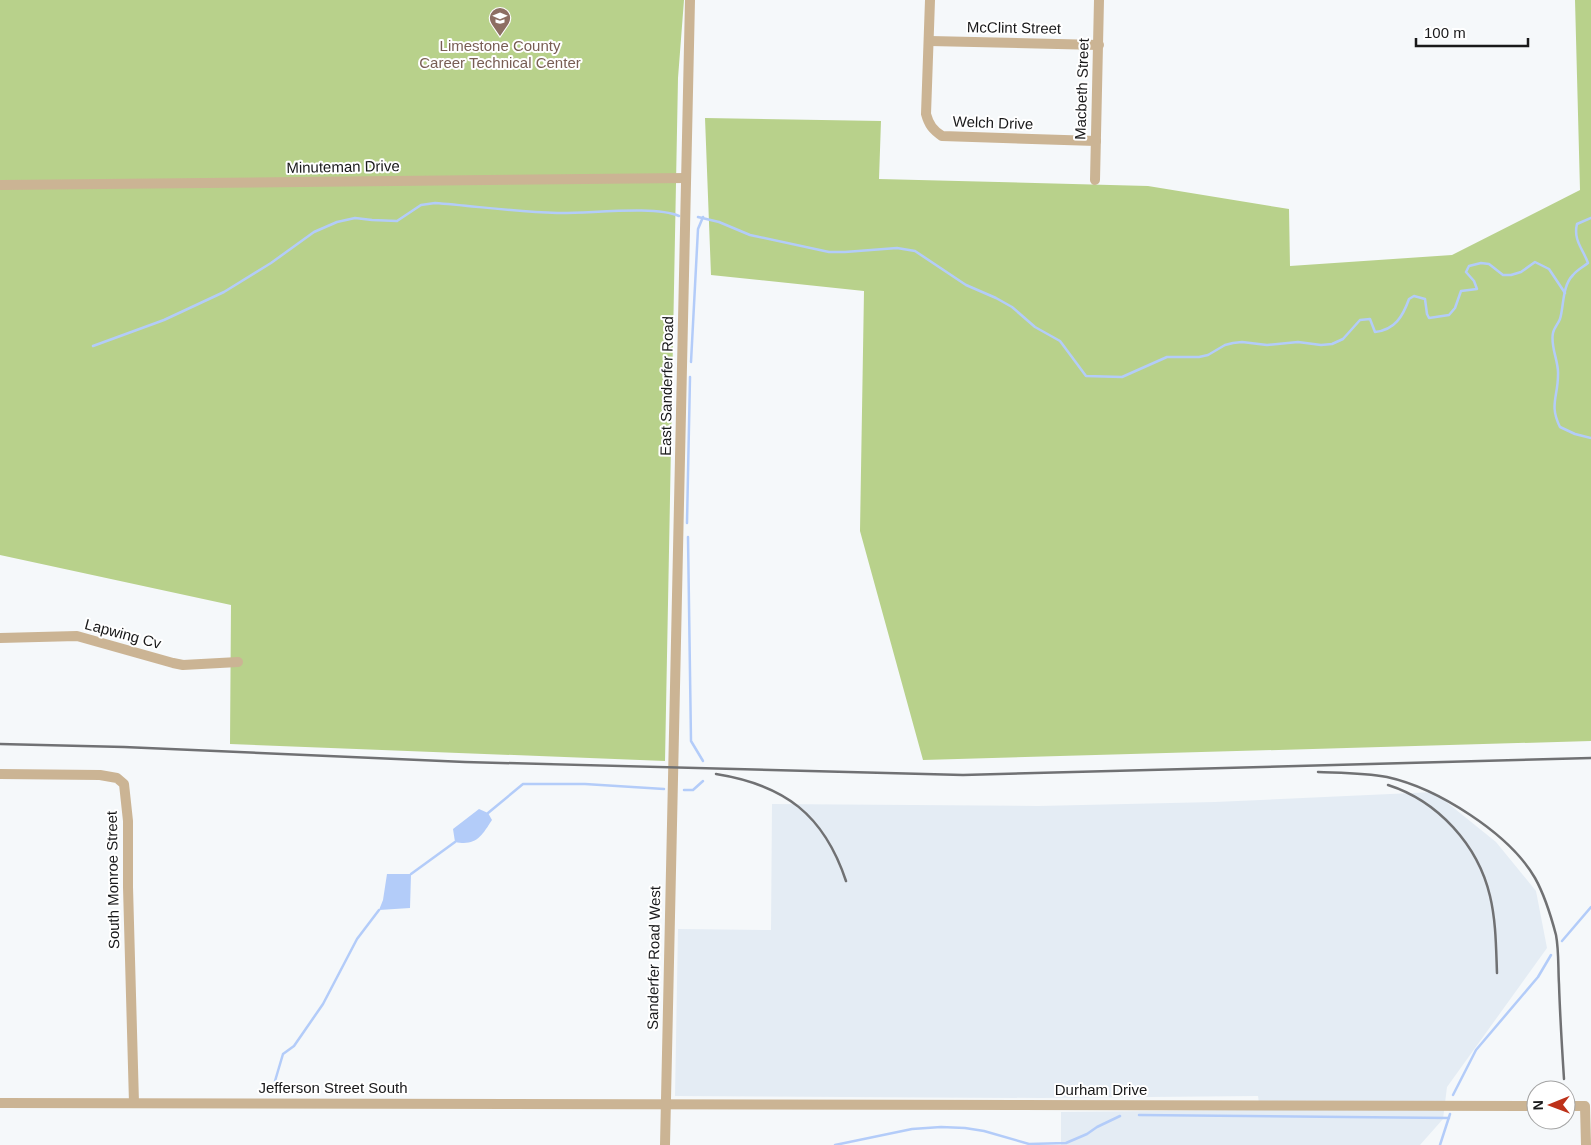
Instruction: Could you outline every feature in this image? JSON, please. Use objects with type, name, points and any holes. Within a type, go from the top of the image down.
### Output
[{"type":"street","name":"East Sanderfer Road","points":[[674,772],[690,0]]},
{"type":"street","name":"Welch Drive","points":[[930,0],[926,114],[929,124],[934,131],[942,136],[1096,141]]},
{"type":"street","name":"Macbeth Street","points":[[1095,180],[1099,0]]},
{"type":"street","name":"McClint Street","points":[[930,41],[1099,45]]},
{"type":"street","name":"Minuteman Drive","points":[[0,185],[686,178]]},
{"type":"street","name":"Lapwing Cv","points":[[0,638],[77,636],[183,665],[238,662]]},
{"type":"street","name":"Sanderfer Road West","points":[[665,1145],[674,772]]},
{"type":"street","name":"South Monroe Street","points":[[0,774],[100,775],[117,778],[124,784],[128,821],[134,1102]]},
{"type":"street","name":"Jefferson Street South","points":[[0,1103],[666,1105]]},
{"type":"street","name":"Durham Drive","points":[[666,1105],[1526,1106]]},
{"type":"street","points":[[1576,1106],[1585,1106],[1586,1145]]},
{"type":"shaded area","points":[[1434,792],[1496,842],[1536,891],[1547,948],[1447,1087],[1443,1119],[1420,1145],[1061,1145],[1061,1112],[1260,1110],[1258,1096],[1040,1098],[675,1096],[678,929],[771,930],[772,804],[1038,806],[1215,802]]},
{"type":"green space","points":[[0,0],[684,0],[678,78],[665,761],[230,744],[231,605],[0,555]]},
{"type":"green space","points":[[1575,0],[1591,0],[1591,741],[923,760],[860,531],[864,291],[711,275],[705,118],[881,121],[879,179],[1148,186],[1289,209],[1290,266],[1452,255],[1580,190]]},
{"type":"water","points":[[479,809],[488,813],[492,820],[485,831],[477,839],[468,843],[455,842],[453,829]]},
{"type":"water","points":[[387,874],[411,874],[410,908],[379,910],[383,900]]},
{"type":"waterway","points":[[93,346],[164,320],[224,292],[271,263],[314,232],[337,222],[355,218],[397,221],[421,205],[435,203],[570,213],[637,210],[679,216]]},
{"type":"waterway","points":[[698,217],[719,222],[750,235],[829,252],[897,248],[915,251],[966,285],[1012,307],[1035,327],[1060,341],[1086,376],[1122,377],[1167,357],[1199,357],[1208,355],[1225,345],[1233,343],[1242,342],[1267,345],[1298,342],[1321,345],[1332,344],[1343,339],[1360,320],[1370,319],[1375,332],[1388,328],[1397,321],[1409,299],[1414,296],[1425,299],[1429,318],[1449,315],[1455,308],[1461,291],[1477,289],[1474,281],[1466,272],[1469,266],[1481,263],[1489,264],[1503,275],[1511,275],[1521,272],[1535,262],[1549,269],[1565,293]]},
{"type":"waterway","points":[[691,362],[698,229],[703,217]]},
{"type":"waterway","points":[[1591,218],[1577,224],[1577,240],[1588,263],[1569,280],[1560,319],[1552,338],[1558,370],[1555,413],[1560,427],[1575,434],[1591,438]]},
{"type":"waterway","points":[[687,523],[690,377]]},
{"type":"waterway","points":[[688,537],[691,741],[703,761]]},
{"type":"waterway","points":[[684,790],[693,790],[703,781]]},
{"type":"waterway","points":[[488,813],[523,784],[585,784],[664,789]]},
{"type":"waterway","points":[[411,874],[455,842]]},
{"type":"waterway","points":[[1562,941],[1591,907]]},
{"type":"waterway","points":[[275,1081],[283,1054],[294,1046],[323,1004],[357,939],[379,910]]},
{"type":"waterway","points":[[1453,1095],[1476,1050],[1538,977],[1551,955]]},
{"type":"waterway","points":[[1440,1145],[1450,1114]]},
{"type":"waterway","points":[[1139,1115],[1449,1118]]},
{"type":"waterway","points":[[835,1145],[912,1129],[941,1127],[984,1131],[1029,1144],[1066,1143],[1120,1116]]},
{"type":"railway","points":[[0,744],[124,747],[465,762],[963,775],[1591,758]]},
{"type":"railway","points":[[1318,772],[1387,777],[1428,791],[1449,802],[1490,829],[1523,861],[1535,878],[1541,891],[1556,935],[1564,1079]]},
{"type":"railway","points":[[716,774],[762,786],[782,795],[799,807],[826,838],[837,858],[846,881]]},
{"type":"railway","points":[[1388,785],[1406,792],[1439,814],[1453,827],[1476,859],[1484,877],[1492,905],[1497,973]]},
{"type":"place","name":"Limestone County Career Technical Center","points":[[500,37]]}]
